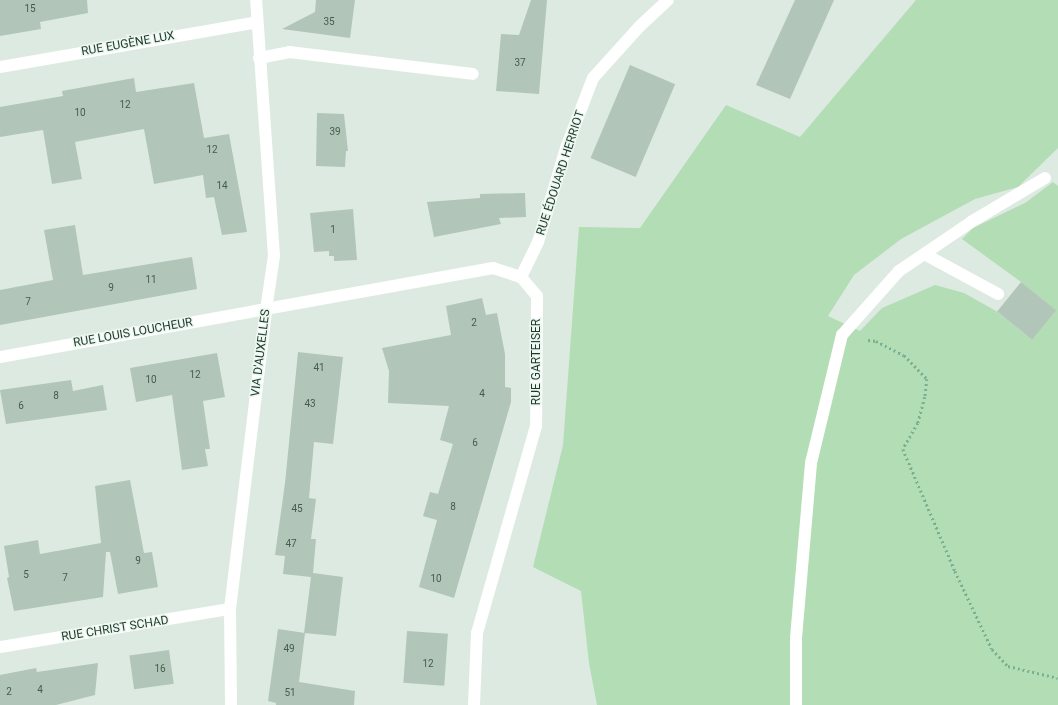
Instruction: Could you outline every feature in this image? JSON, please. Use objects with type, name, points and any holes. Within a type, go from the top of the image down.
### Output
[{"type":"street","name":"VIA D'AUXELLES","points":[[231,705],[230,610],[266,310],[274,256],[256,22],[256,0]]},
{"type":"street","name":"RUE ÉDOUARD HERRIOT","points":[[521,277],[538,242],[566,148],[593,78],[640,26],[668,0]]},
{"type":"street","name":"RUE EUGÈNE LUX","points":[[0,67],[256,22]]},
{"type":"street","points":[[259,58],[289,52],[473,74]]},
{"type":"street","points":[[796,705],[796,638],[811,463],[842,335],[899,271],[926,255],[971,222],[1045,178]]},
{"type":"street","points":[[926,255],[998,294]]},
{"type":"street","points":[[266,310],[493,268],[521,277]]},
{"type":"street","name":"RUE GARTEISER","points":[[474,705],[477,633],[536,426],[537,296],[521,277]]},
{"type":"street","name":"RUE LOUIS LOUCHEUR","points":[[0,357],[266,310]]},
{"type":"street","name":"RUE CHRIST SCHAD","points":[[0,648],[230,610]]},
{"type":"path","points":[[842,335],[876,341],[904,355],[927,379],[925,398],[918,423],[903,449],[955,571],[992,649],[1008,666],[1058,678]]},
{"type":"green space","points":[[916,0],[1058,0],[1058,148],[1018,187],[975,199],[901,239],[854,275],[828,316],[860,331],[882,308],[935,285],[964,293],[996,311],[1031,339],[1055,310],[1021,282],[962,239],[973,228],[1025,203],[1053,182],[1058,186],[1058,705],[597,705],[589,663],[581,591],[533,567],[563,445],[579,227],[640,228],[726,105],[800,137]]},
{"type":"building","points":[[0,0],[87,0],[88,13],[40,22],[41,29],[0,36]]},
{"type":"building","points":[[316,0],[355,0],[350,38],[282,29],[315,12]]},
{"type":"building","points":[[531,0],[547,0],[539,94],[496,91],[501,34],[519,35]]},
{"type":"building","points":[[795,0],[834,0],[790,99],[756,85]]},
{"type":"building","points":[[630,65],[675,84],[636,177],[591,158]]},
{"type":"building","points":[[134,78],[136,92],[194,83],[204,138],[229,134],[247,232],[222,235],[214,197],[206,198],[203,175],[154,184],[144,129],[75,142],[82,179],[52,184],[43,130],[0,137],[0,107],[63,96],[62,91]]},
{"type":"building","points":[[317,113],[344,114],[348,151],[346,151],[345,167],[316,166]]},
{"type":"building","points":[[525,193],[526,217],[499,218],[501,224],[434,237],[427,202],[480,198],[480,194]]},
{"type":"building","points":[[353,209],[357,260],[334,261],[334,256],[329,256],[329,251],[314,252],[310,213]]},
{"type":"building","points":[[75,225],[83,275],[192,257],[197,289],[0,325],[0,290],[53,280],[44,230]]},
{"type":"building","points":[[1021,282],[1056,310],[1032,340],[997,312]]},
{"type":"building","points":[[482,298],[486,315],[497,313],[505,354],[505,387],[511,388],[511,402],[454,598],[419,587],[437,520],[423,516],[430,492],[438,494],[453,444],[440,440],[449,406],[388,403],[389,371],[382,348],[451,335],[446,306]]},
{"type":"building","points":[[298,352],[343,357],[333,444],[314,442],[309,498],[316,499],[311,539],[316,539],[313,573],[343,577],[336,636],[304,633],[311,577],[283,574],[285,556],[275,555],[285,483]]},
{"type":"building","points":[[217,353],[225,397],[203,401],[210,449],[205,449],[208,466],[182,470],[172,395],[136,402],[130,368]]},
{"type":"building","points":[[71,380],[73,391],[103,385],[107,410],[6,424],[0,390]]},
{"type":"building","points":[[130,480],[144,553],[152,552],[158,587],[118,594],[110,552],[106,552],[103,597],[14,611],[7,578],[9,577],[4,546],[38,540],[40,554],[101,543],[95,486]]},
{"type":"building","points":[[278,629],[305,633],[299,682],[355,691],[354,705],[276,705],[276,703],[268,701]]},
{"type":"building","points":[[407,631],[448,634],[444,686],[403,683]]},
{"type":"building","points":[[169,650],[174,684],[134,689],[129,656]]},
{"type":"building","points":[[98,663],[95,695],[56,705],[0,705],[0,675],[36,668],[37,672]]}]
